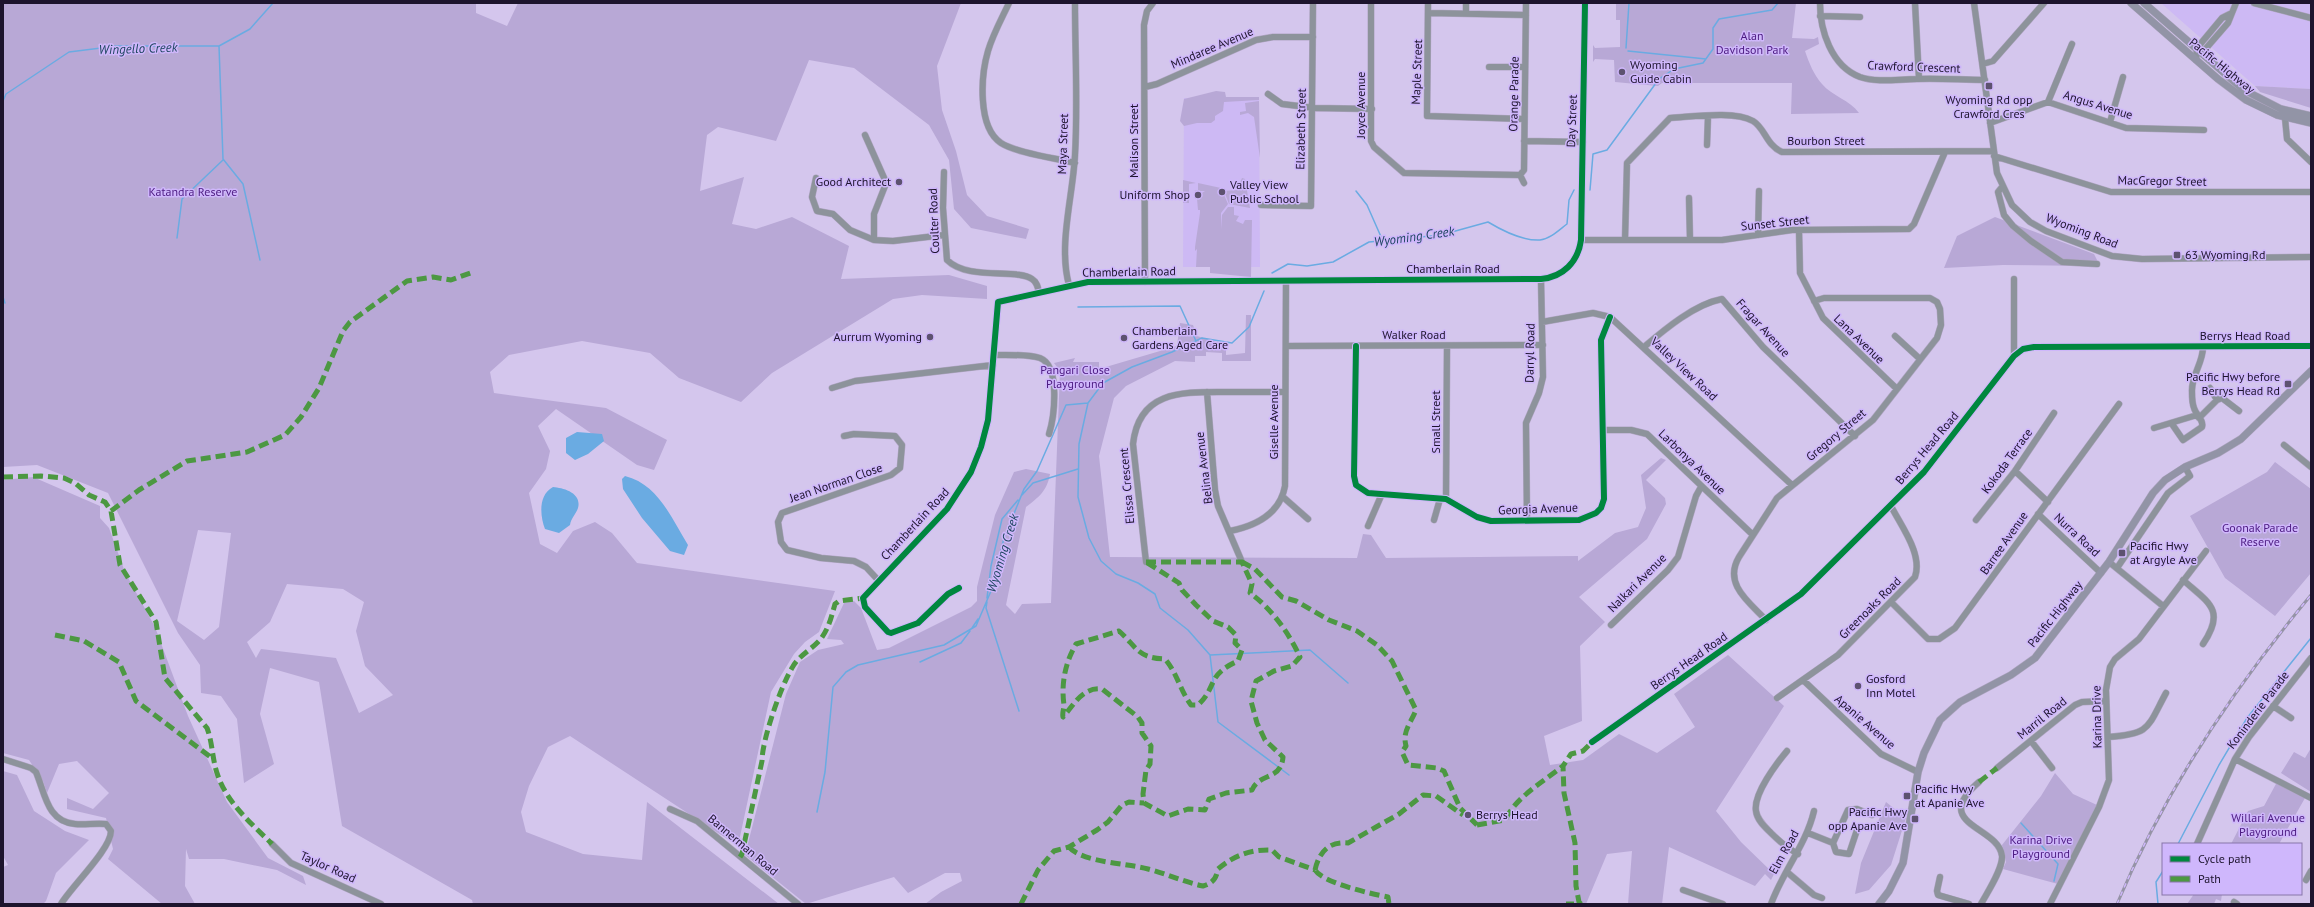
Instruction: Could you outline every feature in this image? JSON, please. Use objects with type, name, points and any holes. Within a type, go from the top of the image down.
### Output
[{"type":"main road","name":"Pacific Highway","points":[[2132,3],[2196,60],[2246,100],[2269,113],[2311,123]]},
{"type":"main road","name":"Pacific Highway","points":[[2144,3],[2236,83],[2264,102],[2281,109],[2311,116]]},
{"type":"main road","name":"Pacific Highway","points":[[1879,904],[1889,891],[1903,863],[1918,772],[1931,738],[1946,714],[1960,702],[2011,675],[2035,658],[2101,573],[2153,493],[2165,480],[2185,467],[2218,453],[2241,439],[2311,371]]},
{"type":"street","points":[[1009,3],[986,60],[984,113],[986,122],[995,138],[1006,145],[1075,163]]},
{"type":"street","name":"Maya Street","points":[[1068,285],[1066,270],[1067,225],[1075,163],[1075,3]]},
{"type":"street","name":"Elizabeth Street","points":[[1261,205],[1311,206],[1313,3]]},
{"type":"street","name":"Joyce Avenue","points":[[1370,3],[1372,144],[1404,173],[1520,175]]},
{"type":"street","name":"Maple Street","points":[[1428,3],[1430,13],[1427,116],[1524,119]]},
{"type":"street","points":[[1466,3],[1466,14]]},
{"type":"street","name":"Orange Parade","points":[[1520,175],[1524,170],[1526,3]]},
{"type":"street","name":"Day Street","points":[[1581,240],[1585,3]]},
{"type":"street","name":"Crawford Crescent","points":[[1820,3],[1820,16],[1825,39],[1841,64],[1859,76],[1886,80],[1985,80]]},
{"type":"street","points":[[1915,3],[1918,79]]},
{"type":"street","name":"Wyoming Road","points":[[1974,3],[1994,154],[2002,187],[2012,205],[2037,227],[2112,256],[2142,259],[2311,257]]},
{"type":"street","points":[[1983,64],[1993,61],[2044,3]]},
{"type":"street","points":[[2196,60],[2199,51],[2222,18],[2230,14],[2236,3]]},
{"type":"street","points":[[2254,3],[2311,18]]},
{"type":"street","name":"Malison Street","points":[[1145,282],[1144,25],[1150,4]]},
{"type":"street","points":[[1430,13],[1526,15]]},
{"type":"street","points":[[1820,16],[1860,16]]},
{"type":"street","name":"Mindaree Avenue","points":[[1145,87],[1157,84],[1256,40],[1273,37],[1313,37]]},
{"type":"street","points":[[2048,102],[2072,44]]},
{"type":"street","points":[[1489,67],[1525,67]]},
{"type":"street","points":[[2110,122],[2124,77]]},
{"type":"street","points":[[1268,94],[1282,104],[1372,109]]},
{"type":"street","name":"Angus Avenue","points":[[1990,123],[2048,102],[2126,128],[2204,130]]},
{"type":"street","points":[[1707,145],[1708,116]]},
{"type":"street","name":"Bourbon Street","points":[[1626,240],[1628,163],[1670,118],[1732,116],[1754,121],[1774,149],[1782,152],[1945,152],[1994,154]]},
{"type":"street","points":[[2285,118],[2287,139],[2311,162]]},
{"type":"street","points":[[865,135],[885,180],[885,186],[874,214],[874,240]]},
{"type":"street","points":[[1524,142],[1583,142]]},
{"type":"street","name":"Sunset Street","points":[[1581,240],[1727,239],[1800,230],[1911,228],[1945,152]]},
{"type":"street","name":"MacGregor Street","points":[[1994,154],[2111,192],[2311,192]]},
{"type":"street","name":"Coulter Road","points":[[944,172],[945,256],[951,264],[986,274],[1029,277],[1036,283],[1039,293]]},
{"type":"street","points":[[1520,175],[1524,183]]},
{"type":"street","points":[[816,178],[812,193],[817,211],[833,214],[850,230],[874,240],[893,241],[944,235]]},
{"type":"street","points":[[2002,187],[1998,192],[2004,215],[2013,226],[2062,262],[2097,264]]},
{"type":"street","points":[[1758,235],[1759,191]]},
{"type":"street","points":[[1689,198],[1690,240]]},
{"type":"street","name":"Lana Avenue","points":[[1800,230],[1800,273],[1826,322],[1897,389]]},
{"type":"street","name":"Chamberlain Road","points":[[959,588],[948,594],[918,623],[891,633],[888,632],[865,607],[863,598],[878,580],[947,509],[971,472],[985,433],[994,355],[998,302],[1068,285],[1088,282],[1541,279],[1556,276],[1566,270],[1577,257],[1581,240]]},
{"type":"street","name":"Darryl Road","points":[[1527,521],[1526,424],[1541,386],[1543,345],[1541,279]]},
{"type":"street","points":[[2014,279],[2014,356]]},
{"type":"street","name":"Giselle Avenue","points":[[1283,497],[1285,486],[1286,281]]},
{"type":"street","name":"Gregory Street","points":[[1766,620],[1738,590],[1734,580],[1736,562],[1772,504],[1792,485],[1854,436],[1879,413],[1940,332],[1940,309],[1933,299],[1925,297],[1824,298],[1814,301]]},
{"type":"street","name":"Fragar Avenue","points":[[1644,347],[1664,330],[1712,301],[1722,299],[1763,347],[1854,436]]},
{"type":"street","points":[[1542,322],[1593,313],[1610,317]]},
{"type":"street","name":"Valley View Road","points":[[1610,317],[1792,485]]},
{"type":"street","name":"Georgia Avenue","points":[[1356,346],[1355,482],[1363,492],[1381,496],[1446,499],[1486,520],[1580,520],[1591,517],[1598,511],[1604,499],[1604,430],[1601,340],[1610,317]]},
{"type":"street","points":[[1895,336],[1920,359]]},
{"type":"street","name":"Walker Road","points":[[1286,346],[1543,345]]},
{"type":"street","name":"Small Street","points":[[1446,499],[1447,346]]},
{"type":"street","name":"Berrys Head Road","points":[[1592,742],[1801,594],[1924,472],[2014,356],[2023,349],[2034,347],[2311,346]]},
{"type":"street","points":[[2172,424],[2183,440],[2201,429],[2203,424],[2192,402],[2192,384],[2203,357],[2203,347]]},
{"type":"street","points":[[994,355],[1035,357],[1048,364],[1053,372],[1054,382],[1052,420],[1049,434]]},
{"type":"street","points":[[832,388],[855,381],[993,365]]},
{"type":"street","points":[[2210,388],[2217,400]]},
{"type":"street","name":"Elissa Crescent","points":[[1146,562],[1133,452],[1135,435],[1145,415],[1160,400],[1179,392],[1285,392]]},
{"type":"street","name":"Belina Avenue","points":[[1207,392],[1215,490],[1218,506],[1242,562]]},
{"type":"street","points":[[2154,428],[2198,416],[2217,400],[2222,398],[2239,411]]},
{"type":"street","name":"Barree Avenue","points":[[1891,602],[1924,636],[1933,639],[1944,636],[1965,618],[2038,514],[2119,404]]},
{"type":"street","name":"Kokoda Terrace","points":[[1976,520],[2015,471],[2054,413]]},
{"type":"street","name":"Larbonya Avenue","points":[[1604,430],[1631,430],[1647,434],[1753,535]]},
{"type":"street","name":"Jean Norman Close","points":[[844,436],[854,434],[895,436],[902,445],[900,468],[891,475],[782,513],[778,519],[781,542],[784,548],[790,551],[821,558],[860,563],[878,580]]},
{"type":"street","points":[[2284,445],[2311,467]]},
{"type":"street","points":[[2116,568],[2168,493],[2190,476],[2185,467]]},
{"type":"street","points":[[2015,471],[2048,502]]},
{"type":"street","name":"Nalkari Avenue","points":[[1610,625],[1668,570],[1678,557],[1696,496],[1701,487]]},
{"type":"street","points":[[1368,526],[1381,496]]},
{"type":"street","points":[[1230,531],[1254,525],[1267,516],[1283,497],[1308,519]]},
{"type":"street","points":[[1434,520],[1440,499]]},
{"type":"street","name":"Greenoaks Road","points":[[1777,698],[1838,655],[1912,581],[1917,567],[1913,551],[1891,506]]},
{"type":"street","name":"Nurra Road","points":[[2038,514],[2101,573]]},
{"type":"street","name":"Karina Drive","points":[[2050,904],[2105,794],[2109,780],[2106,701],[2110,667],[2115,659],[2139,639],[2206,551]]},
{"type":"street","points":[[2109,562],[2163,606]]},
{"type":"street","points":[[2183,580],[2208,602],[2214,611],[2214,624],[2203,644]]},
{"type":"street","name":"Koninderie Parade","points":[[2197,843],[2235,759],[2249,737],[2311,658]]},
{"type":"street","name":"Apanie Avenue","points":[[1803,680],[1881,754],[1918,772]]},
{"type":"street","points":[[2108,736],[2133,735],[2142,731],[2148,724],[2166,693]]},
{"type":"street","name":"Marril Road","points":[[1997,768],[2078,703],[2106,701]]},
{"type":"street","points":[[2273,706],[2291,718]]},
{"type":"street","points":[[2031,741],[2052,768]]},
{"type":"street","points":[[1787,751],[1776,763],[1756,799],[1756,810],[1760,822],[1785,847],[1798,854]]},
{"type":"street","points":[[2235,759],[2311,798]]},
{"type":"street","points":[[3,760],[31,768],[36,772],[48,808],[53,815],[63,823],[106,824],[111,831],[110,840],[101,854],[70,889],[61,904]]},
{"type":"street","points":[[1979,782],[1965,795],[1961,806],[1962,811],[1970,824],[2000,848],[2002,860],[1982,904]]},
{"type":"street","name":"Bannerman Road","points":[[670,809],[697,821],[798,904]]},
{"type":"street","points":[[1857,830],[1848,855],[1836,852],[1833,842],[1848,810],[1857,809],[1872,815]]},
{"type":"street","name":"Elm Road","points":[[1771,904],[1808,833],[1814,811]]},
{"type":"street","points":[[1808,833],[1833,842]]},
{"type":"street","name":"Taylor Road","points":[[272,844],[291,863],[381,904]]},
{"type":"street","points":[[2306,880],[2311,871]]},
{"type":"street","points":[[1787,872],[1814,895],[1822,898]]},
{"type":"street","points":[[1940,877],[1936,891],[1938,895],[1969,904]]},
{"type":"street","points":[[1683,890],[1723,904]]},
{"type":"shaded area","points":[[2161,3],[2311,3],[2311,89],[2255,86]]},
{"type":"shaded area","name":"Valley View Public School","points":[[1259,97],[1260,267],[1183,267],[1184,98]]},
{"type":"green space","name":"Katandra Reserve","points":[[3,3],[476,3],[476,13],[507,26],[518,3],[961,3],[937,66],[942,110],[956,151],[967,195],[987,216],[1029,229],[1026,239],[971,228],[954,209],[949,160],[929,125],[854,68],[809,60],[776,141],[718,127],[707,135],[700,191],[744,177],[732,224],[756,229],[792,217],[849,246],[841,279],[949,275],[987,286],[987,299],[922,295],[893,299],[772,373],[741,402],[679,378],[650,353],[582,341],[509,355],[490,372],[494,393],[606,408],[667,440],[654,470],[637,465],[556,409],[538,426],[550,451],[546,469],[529,493],[540,544],[557,553],[573,531],[595,522],[612,533],[637,563],[835,591],[819,632],[805,642],[794,654],[771,692],[738,846],[570,736],[548,747],[529,786],[521,812],[526,832],[583,854],[642,860],[647,802],[779,904],[473,904],[472,900],[342,826],[319,682],[270,668],[260,714],[274,764],[244,783],[237,719],[221,696],[201,693],[200,665],[178,633],[108,493],[37,465],[3,467]],"holes":[[[198,530],[231,533],[219,627],[204,640],[177,621]],[[287,584],[343,589],[364,602],[356,631],[365,666],[393,695],[359,713],[336,658],[261,649],[256,658],[247,642],[270,622]]]},
{"type":"green space","name":"Alan Davidson Park","points":[[1616,3],[1796,3],[1792,38],[1814,39],[1818,37],[1819,44],[1805,51],[1814,73],[1826,88],[1851,105],[1859,113],[1791,114],[1792,83],[1662,83],[1658,86],[1615,82],[1614,60],[1595,59],[1593,62],[1593,45],[1595,48],[1620,47],[1620,20],[1616,20]]},
{"type":"green space","points":[[2255,86],[2311,89],[2311,108],[2260,92]]},
{"type":"green space","points":[[1216,91],[1225,92],[1226,97],[1259,97],[1259,100],[1224,102],[1223,111],[1215,116],[1215,120],[1211,123],[1197,123],[1184,126],[1180,121],[1184,99]]},
{"type":"green space","points":[[1259,101],[1260,158],[1254,117],[1248,113],[1240,115],[1240,112],[1246,111],[1245,103]]},
{"type":"green space","points":[[1242,178],[1245,179],[1250,208],[1229,204],[1224,191],[1237,190]]},
{"type":"green space","points":[[1183,180],[1196,183],[1189,184],[1189,203],[1183,203]]},
{"type":"green space","points":[[1198,183],[1221,188],[1228,204],[1221,213],[1221,229],[1222,215],[1228,207],[1234,207],[1234,215],[1239,216],[1236,221],[1243,224],[1245,220],[1252,220],[1251,277],[1210,273],[1210,267],[1196,267],[1197,249],[1195,251],[1195,247],[1200,213],[1200,210],[1198,210],[1197,199],[1201,199],[1202,193],[1205,191],[1194,191],[1198,190]]},
{"type":"green space","points":[[1995,217],[2094,254],[2098,262],[2090,266],[2003,265],[1944,268],[1957,236]]},
{"type":"green space","name":"Pangari Close Playground","points":[[1246,315],[1251,315],[1251,361],[1222,361],[1222,353],[1206,352],[1206,356],[1195,356],[1195,362],[1175,361],[1126,386],[1114,398],[1099,456],[1110,557],[1357,558],[1363,534],[1371,535],[1386,558],[1578,556],[1578,561],[1615,533],[1638,527],[1646,508],[1641,475],[1661,458],[1666,460],[1646,480],[1665,498],[1666,504],[1647,539],[1579,597],[1605,622],[1580,646],[1582,721],[1544,736],[1550,765],[1583,760],[1619,734],[1657,753],[1695,727],[1674,694],[1728,655],[1784,706],[1716,811],[1741,842],[1774,874],[1771,880],[1765,874],[1755,886],[1669,847],[1662,904],[1628,904],[1632,851],[1607,854],[1586,904],[925,904],[941,892],[962,881],[960,873],[945,873],[908,893],[894,877],[806,904],[745,855],[786,694],[800,662],[818,650],[844,644],[841,640],[827,639],[844,603],[854,601],[861,608],[877,650],[889,648],[971,607],[977,601],[977,587],[995,515],[1014,472],[1026,469],[1050,474],[1045,489],[1026,507],[1006,605],[1015,614],[1022,604],[1051,603],[1060,371],[1054,363],[1075,358],[1073,362],[1099,362],[1099,369],[1177,346],[1180,323],[1193,325],[1197,336],[1226,345],[1226,355],[1245,353]]},
{"type":"green space","name":"Goonak Parade Reserve","points":[[2275,462],[2311,489],[2311,573],[2275,616],[2225,578],[2190,516],[2267,472]]},
{"type":"green space","points":[[33,477],[100,506],[100,518],[109,528],[125,572],[155,627],[188,716],[227,802],[268,858],[303,876],[306,885],[277,870],[224,859],[189,859],[186,849],[185,886],[195,904],[162,904],[108,859],[113,849],[106,818],[67,809],[67,798],[93,809],[109,793],[77,761],[59,764],[47,793],[43,781],[29,760],[3,753],[3,480]]},
{"type":"green space","points":[[2311,748],[2311,792],[2281,773],[2294,752],[2305,758]]},
{"type":"green space","points":[[3,771],[17,775],[34,811],[65,831],[89,840],[56,873],[46,901],[43,904],[3,904],[3,867],[8,865],[3,856]]},
{"type":"green space","name":"Karina Drive Playground","points":[[2055,773],[2073,794],[2097,805],[2058,884],[2003,869],[2006,862],[2002,845],[2041,796]]},
{"type":"green space","name":"Willari Avenue Playground","points":[[2277,782],[2305,798],[2280,843],[2232,843],[2248,811],[2264,806]]},
{"type":"green space","points":[[1886,802],[1906,818],[1891,865],[1869,890],[1855,894],[1861,863]]},
{"type":"green space","points":[[2193,895],[2222,895],[2221,901],[2216,899],[2214,904],[2187,904]]},
{"type":"water","points":[[577,432],[602,434],[604,441],[588,454],[575,460],[566,453],[566,438]]},
{"type":"water","points":[[625,476],[637,480],[647,486],[663,504],[688,545],[684,555],[670,551],[642,518],[623,489],[622,479]]},
{"type":"water","points":[[553,487],[571,492],[575,495],[579,503],[570,525],[559,533],[545,529],[541,512],[545,495]]},
{"type":"waterway","name":"Wingello Creek","points":[[3,101],[6,94],[69,52],[117,46],[219,46],[250,29],[273,3]]},
{"type":"waterway","points":[[1626,48],[1629,3]]},
{"type":"waterway","name":"Wyoming Creek","points":[[1590,190],[1593,154],[1607,150],[1659,79],[1674,69],[1703,63],[1713,49],[1713,28],[1719,19],[1772,10],[1778,3]]},
{"type":"waterway","points":[[219,46],[223,159],[243,184],[260,260]]},
{"type":"waterway","points":[[1628,51],[1706,59]]},
{"type":"waterway","points":[[177,238],[182,199],[223,160]]},
{"type":"waterway","name":"Wyoming Creek","points":[[1272,273],[1288,264],[1307,266],[1333,262],[1369,242],[1441,235],[1488,222],[1520,237],[1534,240],[1544,239],[1554,234],[1567,224],[1569,200],[1574,190]]},
{"type":"waterway","points":[[1356,191],[1367,205],[1382,239]]},
{"type":"waterway","name":"Wyoming Creek","points":[[817,812],[825,772],[833,687],[846,672],[858,665],[944,645],[976,626],[991,591],[1004,538],[1024,489],[1037,471],[1066,405],[1088,403],[1103,383],[1132,367],[1172,352],[1202,338],[1232,343],[1249,327],[1264,291]]},
{"type":"waterway","points":[[3,297],[5,303]]},
{"type":"waterway","points":[[1078,307],[1180,306],[1196,341]]},
{"type":"waterway","points":[[1088,403],[1079,444],[1078,497],[1089,538],[1101,561],[1116,574],[1138,583],[1155,594],[1160,608],[1188,630],[1210,655]]},
{"type":"waterway","points":[[1022,495],[1033,483],[1078,469]]},
{"type":"waterway","points":[[987,598],[991,566],[1002,519],[1018,500]]},
{"type":"waterway","points":[[987,602],[986,608],[1019,711]]},
{"type":"waterway","name":"Wyoming Creek","points":[[972,628],[978,619]]},
{"type":"waterway","points":[[920,662],[961,643],[970,631]]},
{"type":"waterway","points":[[2179,843],[2219,765],[2247,718],[2311,638]]},
{"type":"waterway","points":[[1210,655],[1310,650],[1348,683]]},
{"type":"waterway","points":[[1210,655],[1218,722],[1289,775]]},
{"type":"waterway","points":[[2021,823],[2058,864],[2054,881]]},
{"type":"waterway","points":[[2158,904],[2156,882],[2162,873]]},
{"type":"railway","points":[[2117,904],[2157,821],[2203,742],[2255,667],[2311,595]]},
{"type":"marked path","points":[[111,511],[139,490],[187,461],[247,452],[285,435],[301,417],[319,388],[343,331],[350,322],[407,281],[433,277],[451,280],[473,272]]},
{"type":"marked path","points":[[3,477],[41,476],[64,478],[75,483],[89,495],[105,502],[111,511],[120,565],[156,622],[165,678],[207,728],[216,770],[222,786],[228,796],[241,813],[272,844]]},
{"type":"marked path","points":[[1146,562],[1242,562],[1252,584],[1250,593],[1258,599],[1279,622],[1300,657],[1292,666],[1274,671],[1256,681],[1251,701],[1257,723],[1265,740],[1283,757],[1278,770],[1256,784],[1252,790],[1226,793],[1209,799],[1205,810],[1188,809],[1168,816],[1144,803],[1143,794],[1146,770],[1150,764],[1151,746],[1142,733],[1142,723],[1138,717],[1102,689],[1095,689],[1084,694],[1075,702],[1063,717],[1063,689],[1065,674],[1069,659],[1076,644],[1119,631],[1138,651],[1149,656],[1165,659],[1173,670],[1191,705],[1198,705],[1221,671],[1238,661],[1242,650],[1235,643],[1236,635],[1228,627],[1213,621],[1182,590],[1179,583],[1146,562]]},
{"type":"marked path","points":[[1242,562],[1255,569],[1282,597],[1296,601],[1329,620],[1357,631],[1377,645],[1392,661],[1416,710],[1406,731],[1406,746],[1402,752],[1408,765],[1437,768],[1444,771],[1460,808],[1477,825]]},
{"type":"marked path","points":[[740,857],[742,854],[762,761],[765,740],[773,713],[788,676],[798,660],[823,636],[835,604],[839,601],[863,598]]},
{"type":"marked path","points":[[55,635],[84,641],[119,662],[136,701],[212,758]]},
{"type":"marked path","points":[[1581,904],[1579,902],[1576,886],[1575,843],[1564,793],[1563,766],[1571,754],[1583,751],[1592,742]]},
{"type":"marked path","points":[[1477,825],[1505,820],[1510,811],[1523,797],[1563,766]]},
{"type":"marked path","points":[[1979,782],[1997,768]]},
{"type":"marked path","points":[[1315,870],[1322,853],[1330,846],[1348,843],[1399,814],[1423,795],[1436,796],[1463,815]]},
{"type":"marked path","points":[[1021,904],[1038,870],[1054,851],[1069,847],[1097,830],[1108,822],[1122,805],[1129,802],[1144,803]]},
{"type":"marked path","points":[[1069,847],[1084,856],[1106,862],[1148,869],[1203,886],[1212,882],[1218,869],[1224,864],[1236,857],[1250,852],[1272,850],[1279,857],[1315,870]]},
{"type":"marked path","points":[[1315,870],[1320,875],[1337,883],[1360,891],[1388,897],[1389,904]]},
{"type":"marked path","points":[[1566,904],[1574,904]]},
{"type":"cycle path","points":[[959,588],[948,594],[918,623],[891,633],[888,632],[865,607],[863,598],[947,509],[971,472],[981,447],[988,420],[998,302],[1088,282],[1541,279],[1549,278],[1563,272],[1577,255],[1581,240],[1585,3]]},
{"type":"cycle path","points":[[1356,346],[1354,476],[1356,485],[1368,493],[1446,499],[1477,517],[1491,521],[1579,520],[1596,513],[1601,508],[1604,499],[1601,340],[1610,317]]},
{"type":"cycle path","points":[[1592,742],[1801,594],[1924,472],[2014,356],[2023,349],[2034,347],[2311,346]]},
{"type":"place","name":"Wyoming Guide Cabin","points":[[1622,72]]},
{"type":"place","name":"Wyoming Rd opp Crawford Cres","points":[[1989,86]]},
{"type":"place","name":"Good Architect","points":[[899,182]]},
{"type":"place","name":"Valley View Public School","points":[[1222,192]]},
{"type":"place","name":"Uniform Shop","points":[[1198,195]]},
{"type":"place","name":"63 Wyoming Rd","points":[[2177,255]]},
{"type":"place","name":"Aurrum Wyoming","points":[[930,337]]},
{"type":"place","name":"Chamberlain Gardens Aged Care","points":[[1124,338]]},
{"type":"place","name":"Pacific Hwy before Berrys Head Rd","points":[[2288,384]]},
{"type":"place","name":"Pacific Hwy at Argyle Ave","points":[[2122,553]]},
{"type":"place","name":"Gosford Inn Motel","points":[[1858,686]]},
{"type":"place","name":"Pacific Hwy at Apanie Ave","points":[[1907,796]]},
{"type":"place","name":"Berrys Head","points":[[1468,815]]},
{"type":"place","name":"Pacific Hwy opp Apanie Ave","points":[[1915,819]]}]
